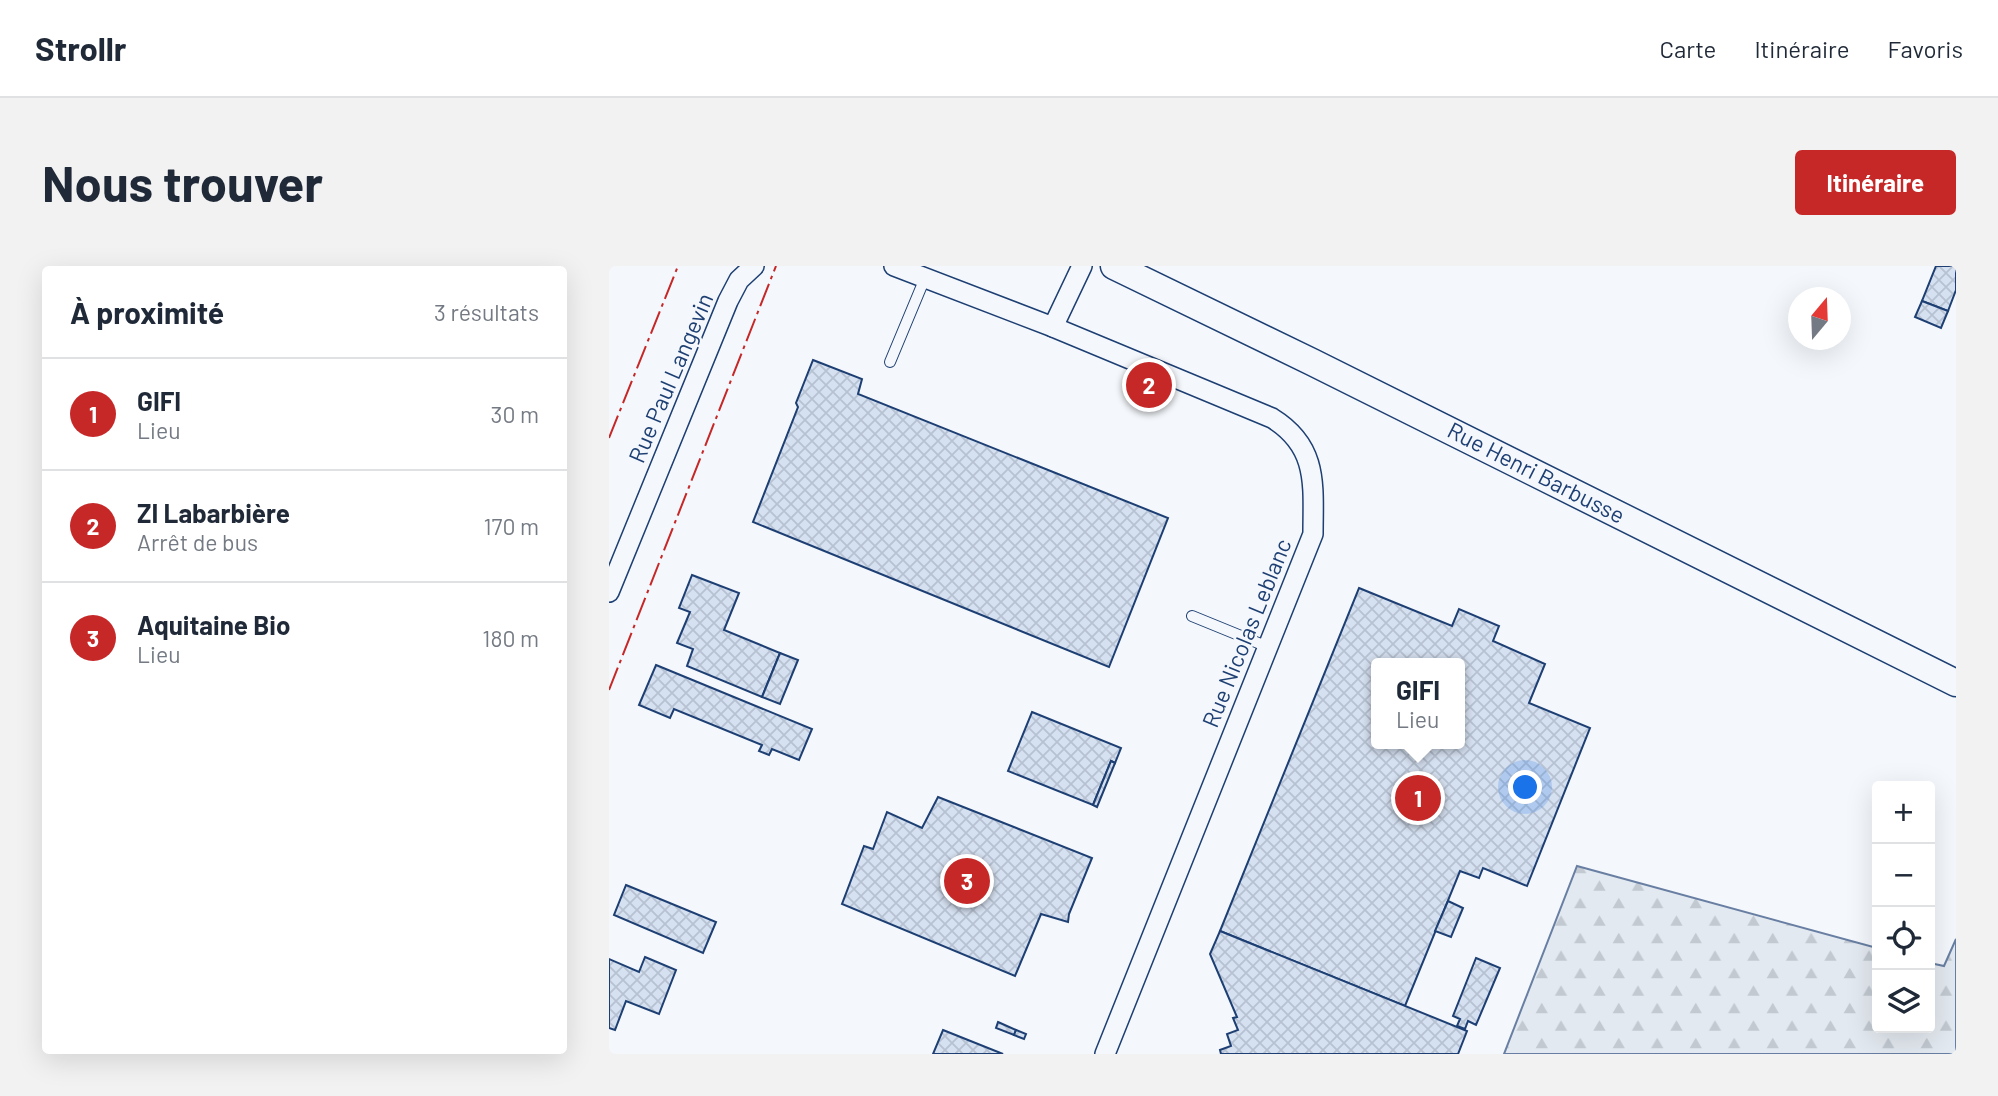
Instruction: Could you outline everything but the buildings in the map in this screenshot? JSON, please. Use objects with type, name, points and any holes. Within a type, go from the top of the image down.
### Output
[{"type":"main road","name":"Rue Henri Barbusse","points":[[1114,266],[1337,374],[1956,683]]},
{"type":"street","name":"Rue Paul Langevin","points":[[609,592],[728,302],[739,280],[754,266]]},
{"type":"street","points":[[894,266],[1053,327],[1082,266]]},
{"type":"street","name":"Rue Nicolas Leblanc","points":[[1053,327],[1272,418],[1289,429],[1303,447],[1312,474],[1313,534],[1105,1054]]},
{"type":"lane","points":[[890,362],[925,278]]},
{"type":"lane","points":[[1192,615],[1268,647]]},
{"type":"green space","points":[[1577,866],[1872,947],[1872,1033],[1935,1033],[1935,964],[1944,966],[1956,939],[1956,1054],[1504,1054]]},
{"type":"power","points":[[609,438],[678,266]]},
{"type":"power","points":[[609,690],[776,266]]},
{"type":"place","name":"ZI Labarbière","points":[[1149,385]]},
{"type":"place","name":"GIFI","points":[[1418,798]]},
{"type":"place","name":"Aquitaine Bio","points":[[967,881]]}]
